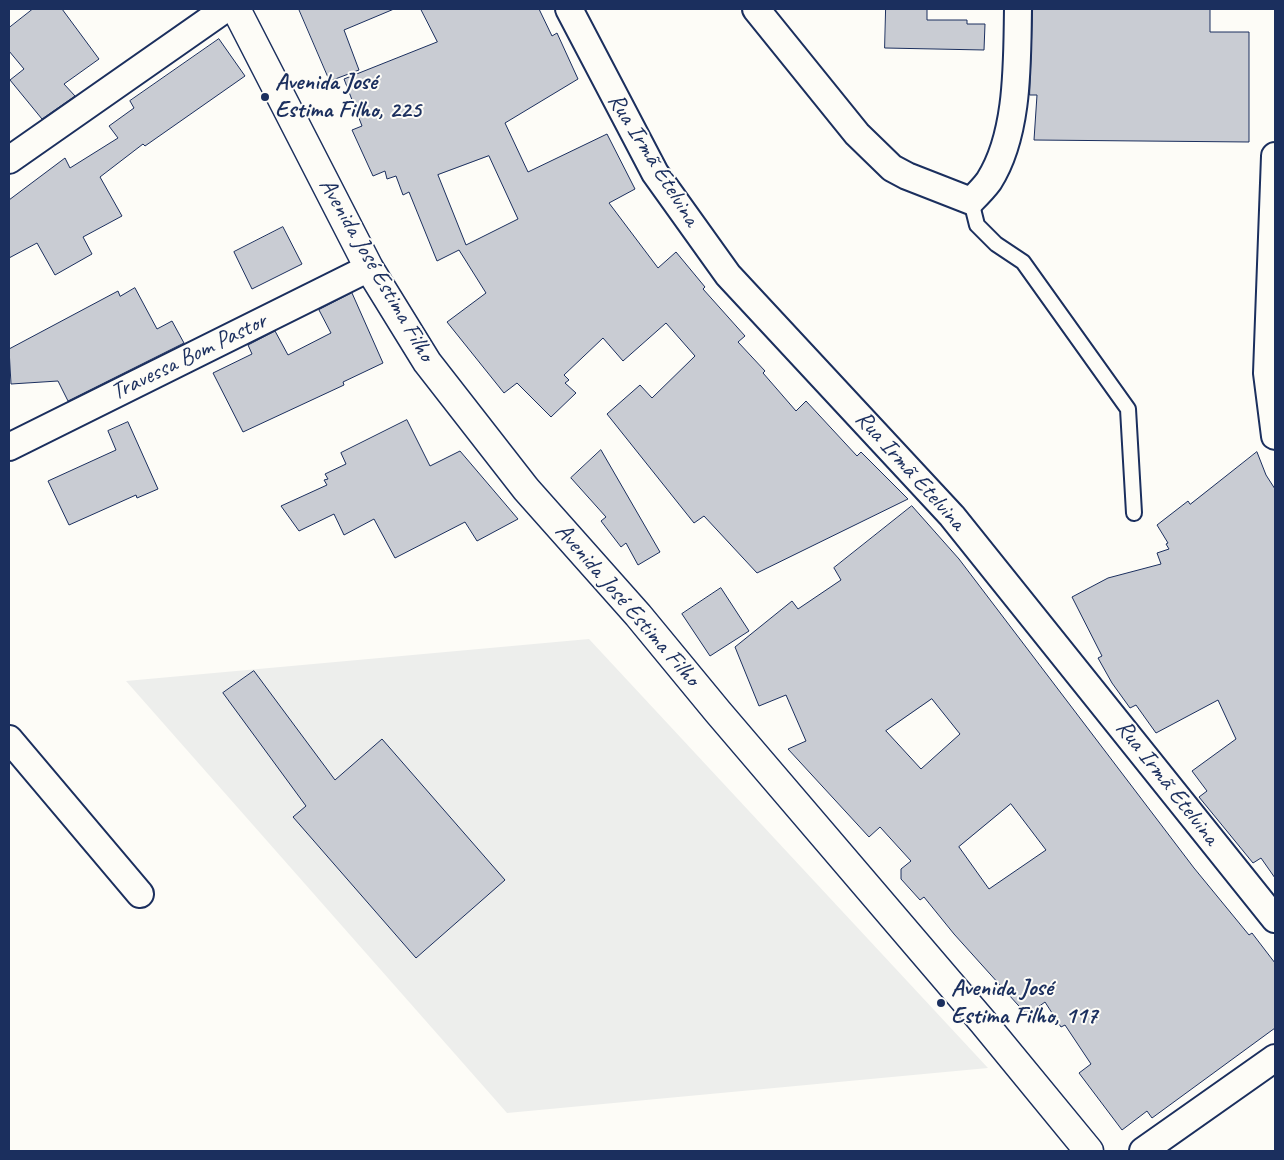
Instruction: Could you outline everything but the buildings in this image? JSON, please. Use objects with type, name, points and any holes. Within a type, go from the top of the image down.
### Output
[{"type":"street","points":[[9,160],[225,9]]},
{"type":"street","name":"Avenida José Estima Filho","points":[[236,9],[369,268],[427,362],[526,489],[638,615],[718,712],[983,1022],[1089,1151]]},
{"type":"street","name":"Rua Irmã Etelvina","points":[[569,9],[656,173],[728,275],[952,516],[1275,919]]},
{"type":"street","points":[[756,9],[857,134],[892,168],[906,176],[971,201],[989,181],[1001,154],[1014,108],[1018,64],[1018,9]]},
{"type":"street","points":[[1275,156],[1267,373],[1275,436]]},
{"type":"street","name":"Travessa Bom Pastor","points":[[9,447],[369,268]]},
{"type":"street","points":[[9,739],[140,894]]},
{"type":"street","points":[[1143,1151],[1275,1058]]},
{"type":"lane","points":[[971,201],[977,225],[996,244],[1022,262],[1128,409],[1134,513]]},
{"type":"shaded area","points":[[589,639],[988,1068],[507,1113],[126,681]]},
{"type":"place","name":"Avenida José Estima Filho, 225","points":[[265,97]]},
{"type":"place","name":"Avenida José Estima Filho, 117","points":[[941,1003]]}]
